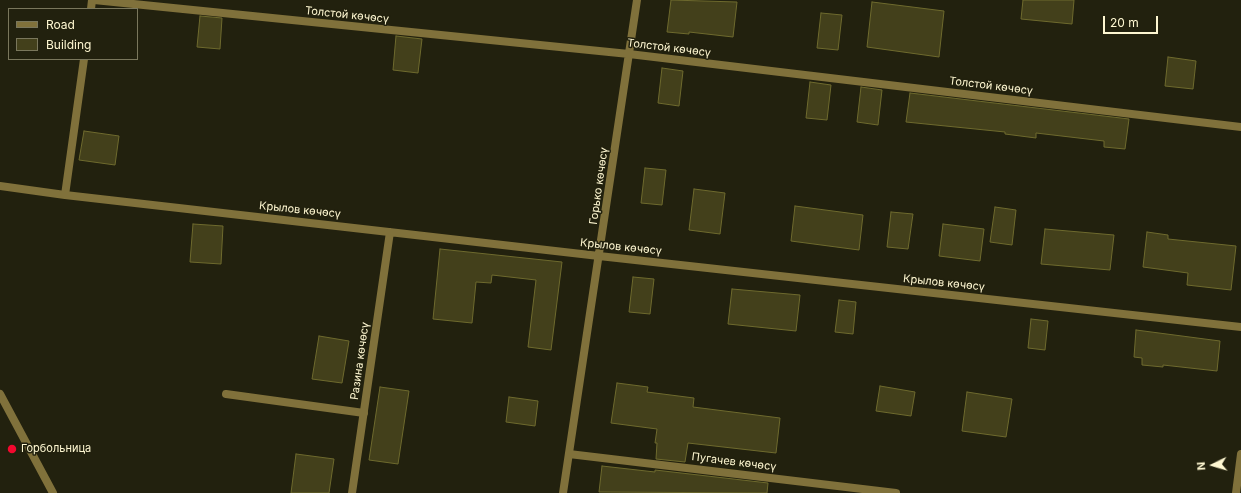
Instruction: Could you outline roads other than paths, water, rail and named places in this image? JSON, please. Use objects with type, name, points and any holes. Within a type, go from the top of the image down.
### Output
[{"type":"street","name":"Толстой көчөсү","points":[[93,0],[629,54],[1241,127]]},
{"type":"street","name":"Горько көчөсү","points":[[563,493],[637,0]]},
{"type":"street","points":[[65,195],[84,60]]},
{"type":"street","name":"Крылов көчөсү","points":[[0,186],[65,195],[599,256],[1241,327]]},
{"type":"street","name":"Разина көчөсү","points":[[352,493],[390,232]]},
{"type":"street","points":[[0,394],[53,493]]},
{"type":"street","points":[[226,394],[364,412]]},
{"type":"street","name":"Пугачев көчөсү","points":[[569,454],[896,493]]},
{"type":"street","points":[[1236,493],[1241,454]]},
{"type":"place","name":"Горбольница","points":[[12,449]]}]
